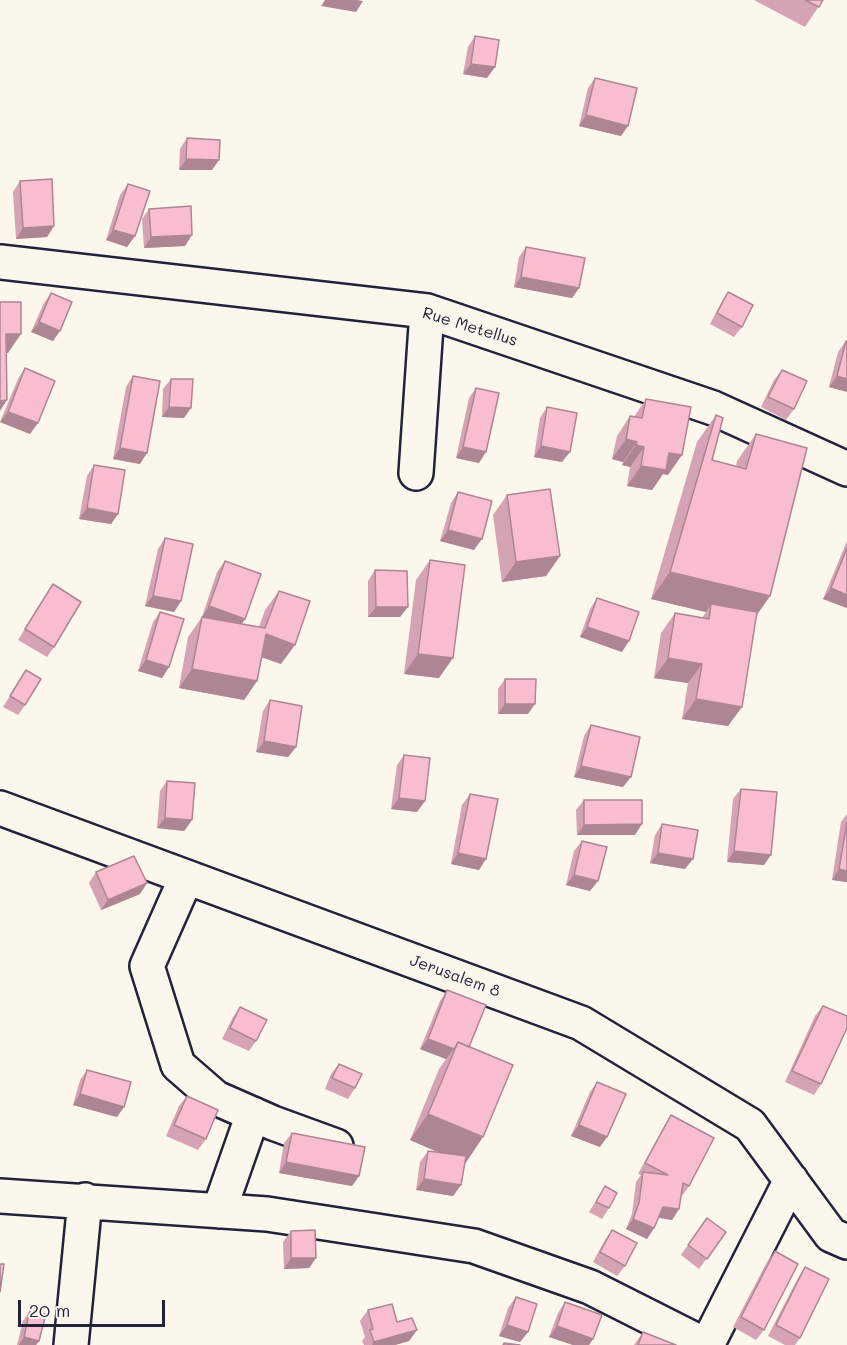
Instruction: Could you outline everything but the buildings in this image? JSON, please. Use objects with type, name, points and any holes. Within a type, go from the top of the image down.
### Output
[{"type":"street","name":"Rue Metellus","points":[[0,262],[427,311],[713,408],[847,469]]},
{"type":"street","points":[[416,472],[427,311]]},
{"type":"street","name":"Jerusalem 8","points":[[0,808],[581,1023],[750,1125],[831,1234],[847,1242]]},
{"type":"street","points":[[186,878],[147,966],[178,1065],[216,1098],[336,1146]]},
{"type":"street","points":[[219,1211],[253,1114]]},
{"type":"street","points":[[0,1196],[267,1214],[474,1246],[590,1287],[706,1345],[790,1180]]},
{"type":"street","points":[[71,1345],[85,1200]]}]
